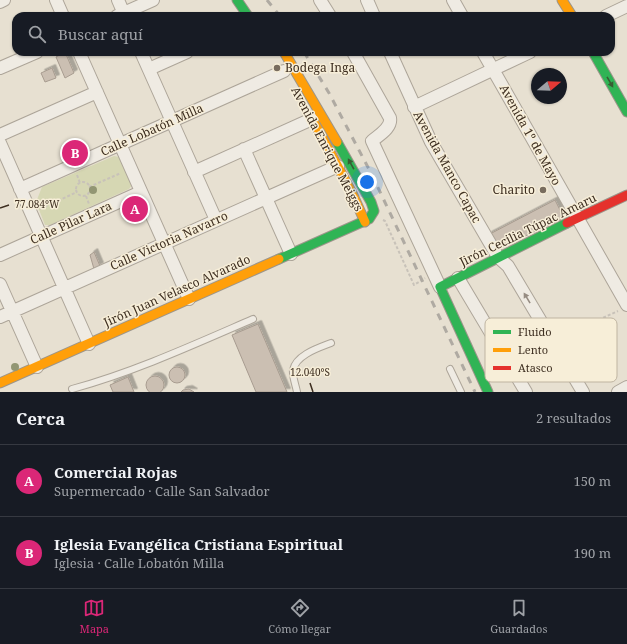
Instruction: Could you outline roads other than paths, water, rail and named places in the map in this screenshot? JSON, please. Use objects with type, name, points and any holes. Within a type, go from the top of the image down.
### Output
[{"type":"street","points":[[0,2],[4,0]]},
{"type":"street","points":[[56,0],[61,12]]},
{"type":"street","points":[[118,0],[121,12]]},
{"type":"street","points":[[128,12],[153,0]]},
{"type":"street","points":[[237,0],[251,12]]},
{"type":"street","points":[[248,0],[252,12]]},
{"type":"street","points":[[320,0],[328,12]]},
{"type":"street","points":[[367,0],[372,12]]},
{"type":"street","points":[[453,0],[460,12]]},
{"type":"street","points":[[562,0],[570,12]]},
{"type":"street","points":[[614,12],[627,6]]},
{"type":"street","points":[[0,68],[28,56]]},
{"type":"street","points":[[81,56],[189,300]]},
{"type":"street","points":[[143,56],[216,220]]},
{"type":"street","points":[[149,69],[178,56]]},
{"type":"street","name":"Avenida Enrique Meiggs","points":[[286,56],[326,121],[372,202],[372,215],[365,222],[338,166],[310,116]]},
{"type":"street","points":[[355,56],[391,122],[389,126],[372,141],[488,392]]},
{"type":"street","name":"Avenida Manco Capac","points":[[392,56],[431,142],[498,257],[508,266],[539,318]]},
{"type":"street","name":"Avenida 1º de Mayo","points":[[485,56],[577,218],[624,308]]},
{"type":"street","points":[[414,107],[522,56]]},
{"type":"street","points":[[594,56],[627,112]]},
{"type":"street","name":"Calle Lobatón Milla","points":[[20,188],[284,71]]},
{"type":"street","points":[[0,135],[97,92]]},
{"type":"street","points":[[194,172],[244,150],[310,116]]},
{"type":"street","points":[[0,143],[89,344]]},
{"type":"street","points":[[244,150],[291,254]]},
{"type":"street","name":"Calle Victoria Navarro","points":[[0,317],[338,166]]},
{"type":"street","name":"Calle Pilar Lara","points":[[0,255],[141,192]]},
{"type":"street","name":"Jirón Cecilia Túpac Amaru","points":[[440,287],[577,218],[627,195]]},
{"type":"street","name":"Jirón Juan Velasco Alvarado","points":[[0,383],[365,222]]},
{"type":"street","points":[[458,278],[485,323]]},
{"type":"street","points":[[0,284],[37,367]]},
{"type":"street","points":[[520,382],[526,392]]},
{"type":"street","name":"Avenida Manco Capac","points":[[577,382],[583,392]]},
{"type":"street","points":[[618,392],[627,387]]},
{"type":"lane","points":[[65,392],[73,391],[160,360],[253,319]]},
{"type":"lane","points":[[297,392],[293,371],[297,361],[309,353],[331,343]]},
{"type":"lane","points":[[450,369],[461,392]]},
{"type":"railway","points":[[267,0],[277,12]]},
{"type":"railway","points":[[306,56],[329,93],[372,175],[475,392]]},
{"type":"place","name":"Bodega Inga","points":[[277,68]]},
{"type":"place","name":"Iglesia Evangélica Cristiana Espiritual","points":[[75,153]]},
{"type":"place","name":"Charito","points":[[543,190]]},
{"type":"place","name":"Comercial Rojas","points":[[135,209]]}]
